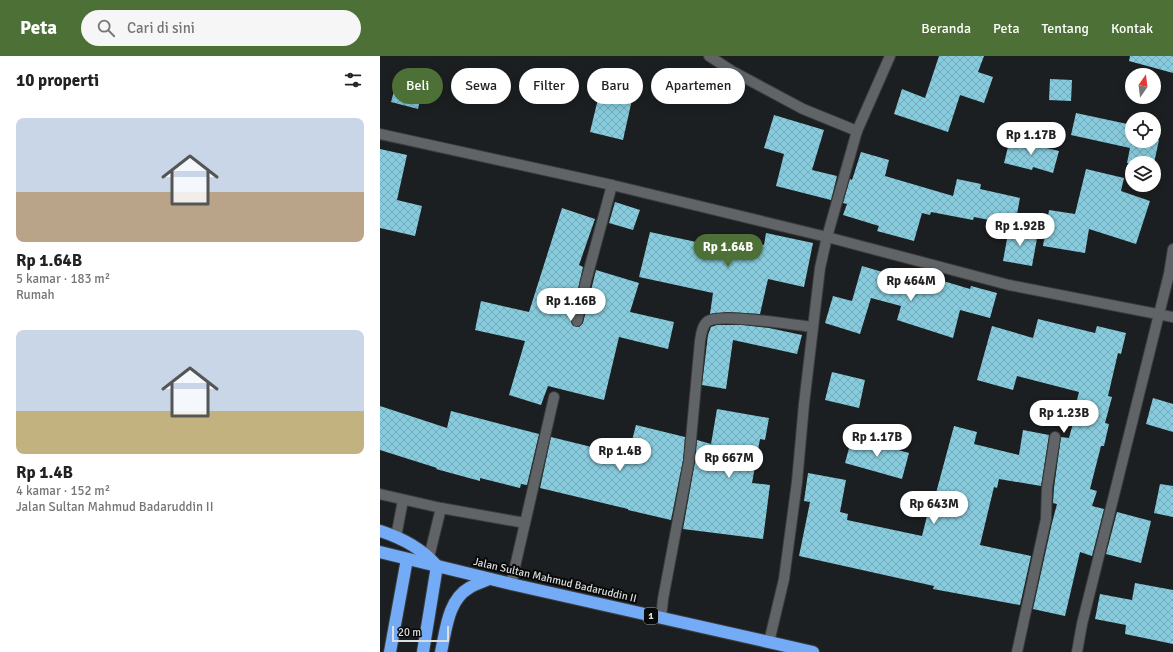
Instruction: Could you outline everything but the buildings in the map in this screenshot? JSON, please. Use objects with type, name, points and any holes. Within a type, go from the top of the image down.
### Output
[{"type":"highway","name":"1","points":[[380,531],[396,537],[417,548],[433,561]]},
{"type":"highway","name":"1","points":[[380,552],[407,558]]},
{"type":"highway","name":"Jalan Sultan Mahmud Badaruddin II","points":[[407,558],[433,561],[489,579],[813,652]]},
{"type":"highway","points":[[390,652],[407,558]]},
{"type":"highway","points":[[423,652],[433,561]]},
{"type":"highway","points":[[441,652],[454,604],[461,594],[469,588],[489,579]]},
{"type":"street","points":[[709,56],[732,71],[803,108],[857,131]]},
{"type":"street","points":[[769,642],[784,579],[797,482],[820,268],[827,237],[857,131],[890,56]]},
{"type":"street","points":[[380,134],[612,185],[827,237],[1009,285],[1173,317]]},
{"type":"street","points":[[577,321],[586,281],[612,185]]},
{"type":"street","points":[[1077,652],[1082,624],[1108,514],[1169,274],[1173,249]]},
{"type":"street","points":[[661,618],[663,599],[689,461],[700,341],[704,325],[707,322],[718,318],[759,320],[813,327]]},
{"type":"street","points":[[511,584],[554,397]]},
{"type":"street","points":[[1017,652],[1046,519],[1047,488],[1055,437]]},
{"type":"street","points":[[380,494],[441,508],[525,523]]},
{"type":"street","points":[[396,537],[403,500]]},
{"type":"street","points":[[433,561],[441,508]]}]
